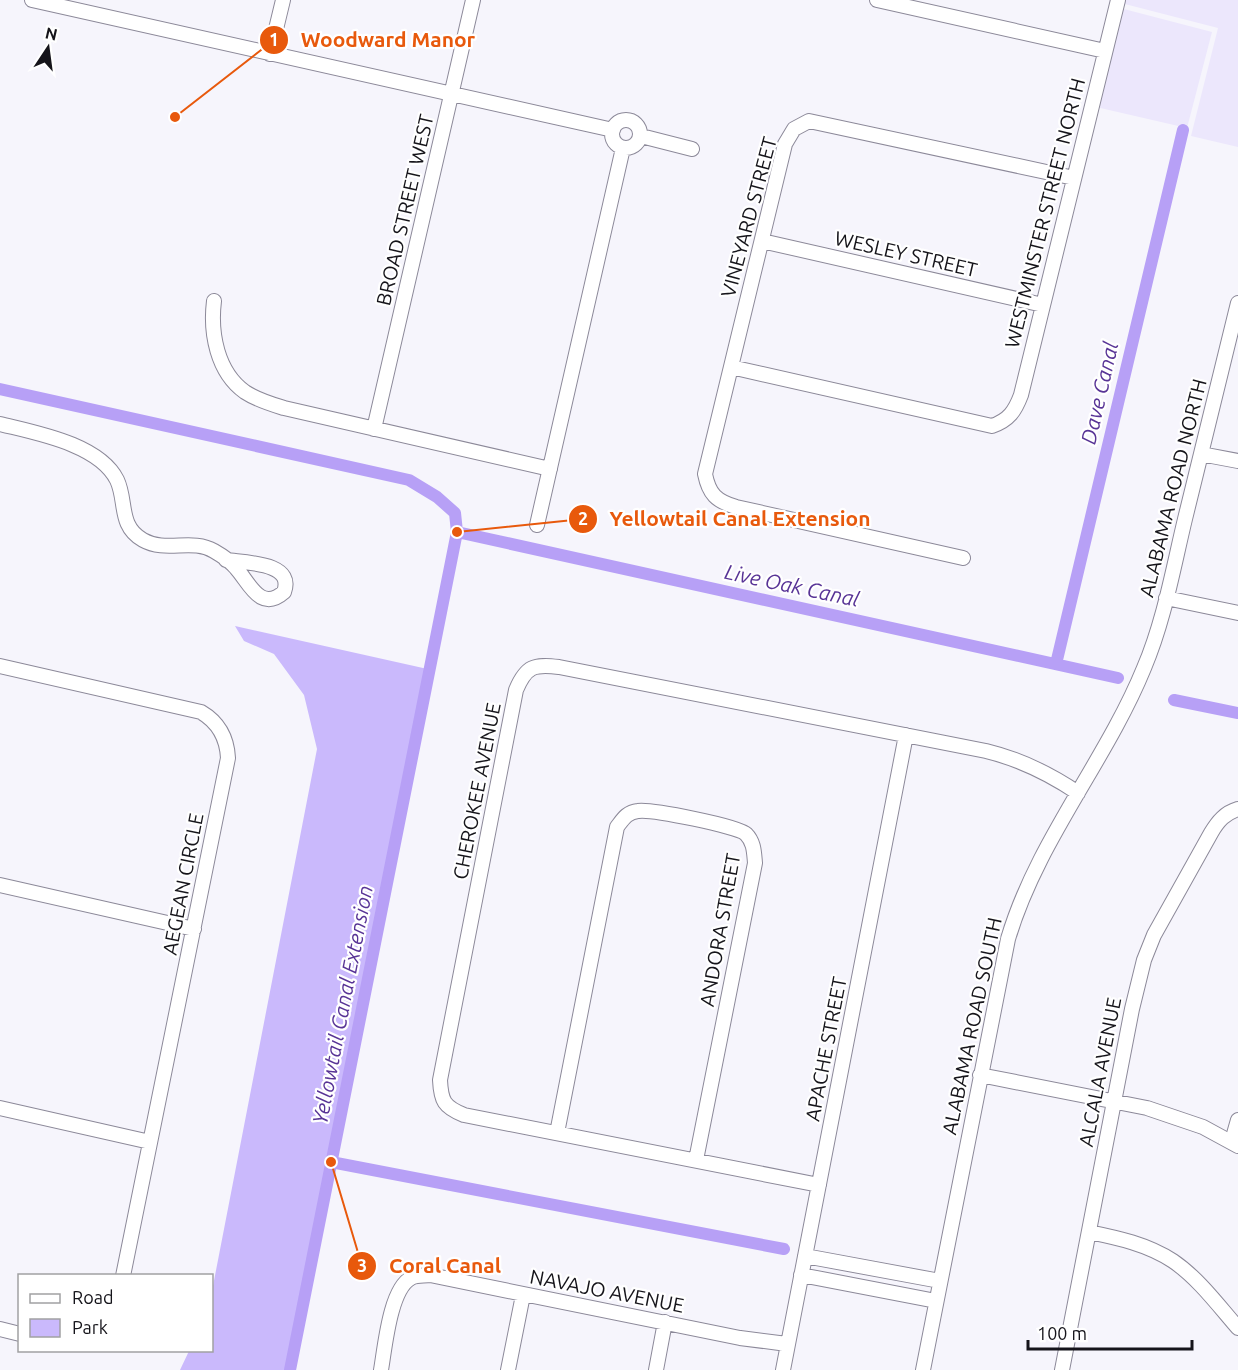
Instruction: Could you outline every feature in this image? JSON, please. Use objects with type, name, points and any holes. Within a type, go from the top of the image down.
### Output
[{"type":"street","points":[[32,0],[613,130]]},
{"type":"street","points":[[270,54],[283,0]]},
{"type":"street","name":"BROAD STREET WEST","points":[[374,429],[473,0]]},
{"type":"street","points":[[877,0],[896,2],[1106,51]]},
{"type":"street","name":"WESTMINSTER STREET NORTH","points":[[731,367],[992,426],[1004,422],[1015,411],[1118,0]]},
{"type":"street","points":[[627,120],[635,123],[641,136],[633,147],[623,148],[616,143],[613,130],[618,123],[627,120]]},
{"type":"street","name":"VINEYARD STREET","points":[[963,558],[736,507],[725,504],[708,490],[705,474],[785,144],[794,129],[809,122],[1074,178]]},
{"type":"street","points":[[641,136],[692,149]]},
{"type":"street","points":[[537,525],[623,148]]},
{"type":"street","name":"WESLEY STREET","points":[[762,241],[1042,305]]},
{"type":"street","points":[[214,302],[213,332],[221,362],[232,379],[246,392],[263,401],[284,408],[550,468]]},
{"type":"street","name":"ALABAMA ROAD NORTH","points":[[1139,680],[1155,638],[1166,598],[1238,303]]},
{"type":"street","points":[[0,424],[45,436],[92,454],[106,465],[117,480],[126,522],[132,532],[144,541],[161,546],[195,544],[213,550],[226,560]]},
{"type":"street","points":[[1201,454],[1238,461]]},
{"type":"street","points":[[1166,598],[1238,614]]},
{"type":"street","name":"AEGEAN CIRCLE","points":[[0,666],[201,711],[212,718],[227,744],[228,758],[123,1274]]},
{"type":"street","name":"CHEROKEE AVENUE","points":[[819,1185],[464,1115],[450,1110],[441,1096],[440,1080],[516,690],[522,676],[532,668],[559,667],[1002,755],[1043,772],[1078,793]]},
{"type":"street","name":"ALABAMA ROAD SOUTH","points":[[923,1370],[997,991],[1015,916],[1039,861],[1121,717],[1139,680]]},
{"type":"street","name":"APACHE STREET","points":[[783,1370],[906,735]]},
{"type":"street","name":"ALCALA AVENUE","points":[[1062,1370],[1131,1009],[1144,960],[1154,935],[1219,821],[1230,811],[1238,809]]},
{"type":"street","name":"ANDORA STREET","points":[[557,1133],[617,827],[626,815],[639,811],[730,826],[745,832],[754,846],[755,863],[696,1160]]},
{"type":"street","points":[[0,885],[194,929]]},
{"type":"street","points":[[980,1075],[1147,1108],[1172,1115],[1235,1143],[1238,1120]]},
{"type":"street","points":[[0,1108],[150,1142]]},
{"type":"street","points":[[1089,1232],[1125,1239],[1173,1261],[1200,1285],[1238,1328]]},
{"type":"street","points":[[805,1256],[940,1281]]},
{"type":"street","name":"NAVAJO AVENUE","points":[[381,1370],[395,1298],[401,1286],[412,1277],[430,1275],[740,1338],[787,1344]]},
{"type":"street","points":[[801,1275],[936,1301]]},
{"type":"street","points":[[508,1370],[523,1295]]},
{"type":"street","points":[[656,1370],[665,1322]]},
{"type":"street","points":[[0,1329],[18,1334]]},
{"type":"shaded area","points":[[1118,0],[1238,0],[1238,147],[1191,136],[1218,28],[1117,2]]},
{"type":"shaded area","points":[[1120,8],[1212,32],[1187,128],[1096,107]]},
{"type":"green space","points":[[235,626],[432,670],[294,1370],[180,1370],[189,1352],[213,1352],[213,1286],[317,749],[304,695],[274,654],[244,641]]},
{"type":"waterway","name":"Dave Canal","points":[[1056,664],[1183,130]]},
{"type":"waterway","name":"Yellowtail Canal Extension","points":[[0,389],[409,480],[437,497],[455,513],[457,532],[290,1370]]},
{"type":"waterway","name":"Live Oak Canal","points":[[457,532],[1118,678]]},
{"type":"waterway","name":"Live Oak Canal","points":[[1174,700],[1238,713]]},
{"type":"waterway","points":[[331,1162],[784,1249]]},
{"type":"place","name":"Woodward Manor","points":[[175,117]]},
{"type":"place","name":"Yellowtail Canal Extension","points":[[457,532]]},
{"type":"place","name":"Coral Canal","points":[[331,1162]]}]
